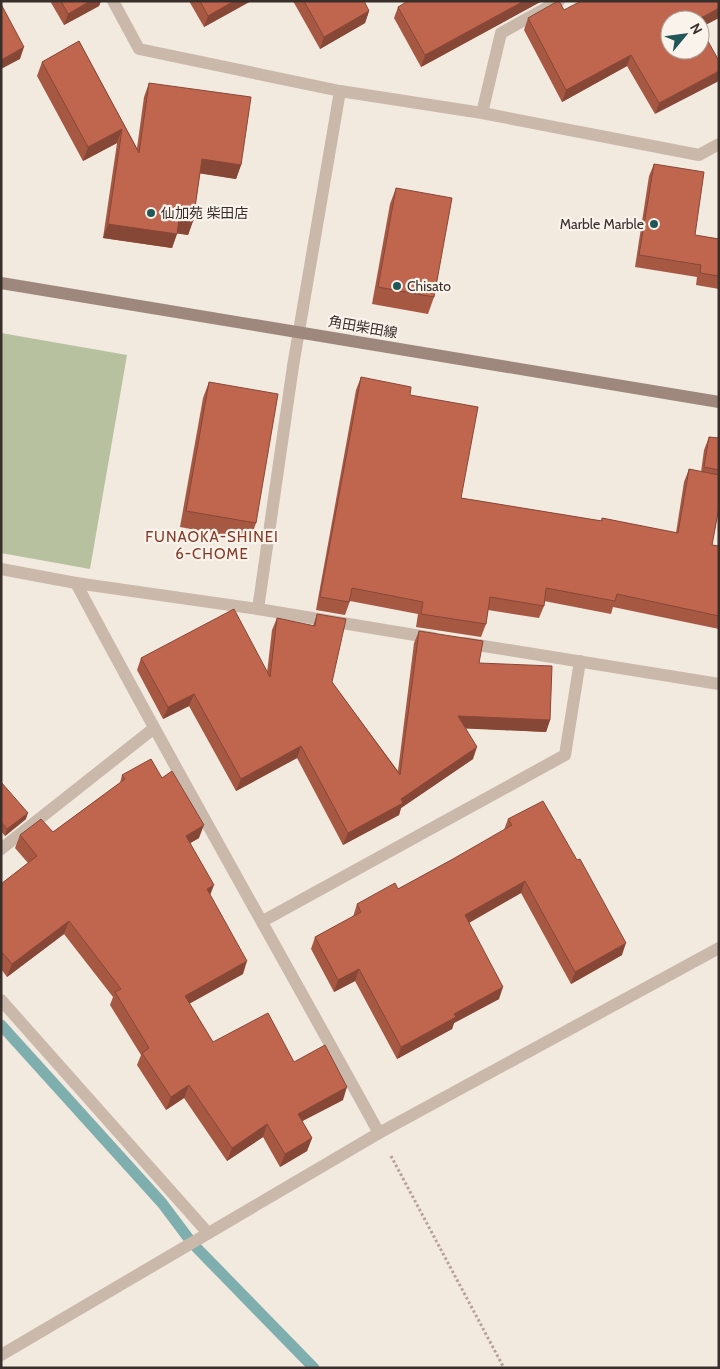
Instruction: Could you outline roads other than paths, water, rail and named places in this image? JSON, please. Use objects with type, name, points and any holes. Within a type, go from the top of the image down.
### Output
[{"type":"main road","name":"角田柴田線","points":[[1,283],[300,331],[719,402]]},
{"type":"street","points":[[113,1],[139,49],[340,91],[482,113],[698,155],[719,144]]},
{"type":"street","points":[[482,113],[501,33],[559,1]]},
{"type":"street","points":[[258,609],[293,366],[340,91]]},
{"type":"street","points":[[1,569],[76,583],[258,609],[719,684]]},
{"type":"street","points":[[76,583],[153,729],[263,921],[379,1133]]},
{"type":"street","points":[[263,921],[565,755],[580,661]]},
{"type":"street","points":[[1,849],[153,729]]},
{"type":"street","points":[[1,1355],[379,1133],[719,948]]},
{"type":"street","points":[[1,1000],[204,1236]]},
{"type":"waterway","points":[[1,1025],[162,1203],[192,1243],[314,1368]]},
{"type":"place","name":"仙加苑 柴田店","points":[[151,213]]},
{"type":"place","name":"Marble Marble","points":[[654,224]]},
{"type":"place","name":"Chisato","points":[[397,286]]},
{"type":"district","name":"FUNAOKA-SHINEI 6-CHOME","points":[[212,546]]}]
